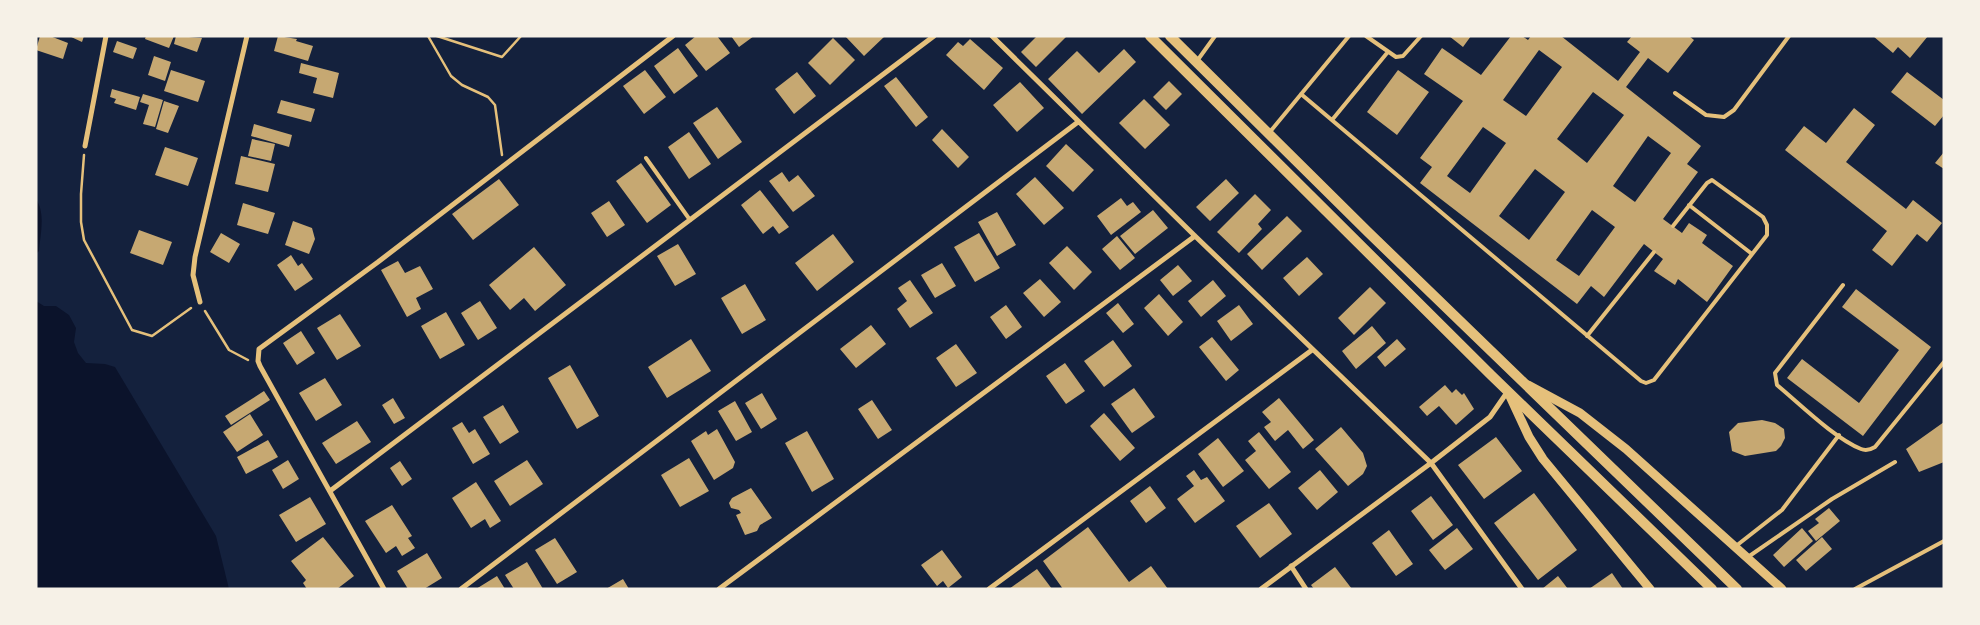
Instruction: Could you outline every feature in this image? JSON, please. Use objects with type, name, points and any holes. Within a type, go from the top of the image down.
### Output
[{"type":"main road","points":[[1150,36],[1508,391],[1712,589]]},
{"type":"main road","points":[[1170,36],[1737,589]]},
{"type":"street","points":[[85,146],[106,36]]},
{"type":"street","points":[[200,302],[194,275],[195,257],[247,36]]},
{"type":"street","points":[[384,589],[260,366],[258,355],[263,344],[378,262],[673,36]]},
{"type":"street","points":[[330,491],[934,36]]},
{"type":"street","points":[[992,36],[1312,350],[1431,463],[1522,589]]},
{"type":"street","points":[[461,589],[1078,122]]},
{"type":"street","points":[[719,589],[1195,236]]},
{"type":"street","points":[[988,589],[1312,350]]},
{"type":"street","points":[[1521,380],[1591,420],[1736,546],[1782,589]]},
{"type":"street","points":[[1261,589],[1431,463],[1490,416],[1508,391],[1529,437],[1543,459],[1650,589]]},
{"type":"street","points":[[1291,566],[1306,589]]},
{"type":"lane","points":[[1196,61],[1215,36]]},
{"type":"lane","points":[[1269,133],[1349,36]]},
{"type":"lane","points":[[1366,36],[1387,53],[1396,57],[1403,56],[1421,36]]},
{"type":"lane","points":[[1675,93],[1706,115],[1724,117],[1734,110],[1789,36]]},
{"type":"lane","points":[[1332,120],[1387,53]]},
{"type":"lane","points":[[1301,94],[1640,381],[1654,380],[1767,235],[1767,225],[1763,217],[1712,180],[1707,183],[1673,226]]},
{"type":"lane","points":[[646,158],[690,220]]},
{"type":"lane","points":[[1689,205],[1752,254]]},
{"type":"lane","points":[[1588,336],[1654,252]]},
{"type":"lane","points":[[1843,285],[1775,373],[1774,380],[1776,386],[1839,435],[1860,449],[1867,451],[1876,447],[1944,362]]},
{"type":"lane","points":[[1736,546],[1782,510],[1839,435]]},
{"type":"lane","points":[[1748,557],[1832,499],[1895,462]]},
{"type":"lane","points":[[1855,589],[1944,541]]},
{"type":"path","points":[[428,36],[451,76],[462,85],[488,96],[495,105],[499,146],[506,163]]},
{"type":"path","points":[[437,36],[502,57],[521,36]]},
{"type":"path","points":[[85,146],[81,194],[81,222],[84,240],[132,330],[152,336],[200,302],[229,350],[260,366]]},
{"type":"water","points":[[36,199],[41,211],[42,225],[39,251],[36,254]]},
{"type":"water","points":[[36,301],[44,306],[56,306],[69,315],[76,328],[74,342],[78,353],[86,363],[105,364],[115,367],[216,536],[229,589],[36,589]]},
{"type":"building","points":[[40,36],[50,36],[68,43],[63,59],[36,50]]},
{"type":"building","points":[[69,36],[84,36],[82,42]]},
{"type":"building","points":[[146,36],[174,36],[169,48],[145,39]]},
{"type":"building","points":[[176,36],[202,38],[197,52],[174,44]]},
{"type":"building","points":[[278,36],[297,39],[296,41],[313,46],[308,61],[274,51]]},
{"type":"building","points":[[696,36],[717,36],[730,53],[706,71],[685,45]]},
{"type":"building","points":[[731,36],[754,36],[739,47]]},
{"type":"building","points":[[845,36],[885,36],[864,56]]},
{"type":"building","points":[[1037,36],[1067,36],[1036,67],[1021,52]]},
{"type":"building","points":[[1449,36],[1471,36],[1463,47]]},
{"type":"building","points":[[1511,36],[1522,36],[1528,40],[1531,36],[1561,36],[1618,81],[1640,52],[1627,42],[1632,36],[1689,36],[1694,40],[1668,73],[1648,58],[1626,87],[1701,146],[1687,164],[1698,172],[1663,219],[1682,233],[1689,223],[1707,235],[1702,243],[1733,266],[1707,302],[1678,279],[1675,285],[1654,271],[1663,259],[1644,244],[1604,297],[1591,286],[1577,304],[1420,183],[1432,167],[1420,158],[1463,101],[1424,74],[1442,48],[1481,75]],"holes":[[[1539,50],[1562,67],[1526,116],[1503,100]],[[1593,92],[1624,115],[1587,163],[1557,139]],[[1483,127],[1506,143],[1470,193],[1447,176]],[[1648,136],[1671,153],[1635,202],[1613,186]],[[1535,169],[1565,192],[1529,240],[1499,216]],[[1592,210],[1615,227],[1579,276],[1556,260]]]},
{"type":"building","points":[[1873,36],[1928,36],[1910,58],[1898,47],[1893,53]]},
{"type":"building","points":[[833,38],[855,60],[830,85],[808,63]]},
{"type":"building","points":[[970,39],[1003,68],[984,90],[946,55],[958,42],[963,46]]},
{"type":"building","points":[[117,41],[137,48],[133,59],[113,52]]},
{"type":"building","points":[[678,48],[698,76],[674,94],[654,66]]},
{"type":"building","points":[[1124,49],[1136,62],[1082,114],[1048,79],[1077,51],[1099,73]]},
{"type":"building","points":[[154,56],[171,62],[165,81],[148,75]]},
{"type":"building","points":[[301,63],[339,73],[333,98],[313,93],[317,78],[299,73]]},
{"type":"building","points":[[171,70],[205,81],[198,102],[164,91]]},
{"type":"building","points":[[645,70],[666,97],[644,114],[623,86]]},
{"type":"building","points":[[1398,70],[1429,92],[1397,135],[1367,112]]},
{"type":"building","points":[[797,72],[816,96],[794,114],[775,89]]},
{"type":"building","points":[[1907,72],[1944,100],[1944,115],[1935,126],[1891,92]]},
{"type":"building","points":[[896,77],[928,117],[916,127],[884,86]]},
{"type":"building","points":[[1169,81],[1182,94],[1166,110],[1153,97]]},
{"type":"building","points":[[1020,82],[1044,108],[1017,132],[993,105]]},
{"type":"building","points":[[112,89],[140,97],[136,110],[114,103],[116,99],[110,97]]},
{"type":"building","points":[[143,94],[163,100],[155,127],[143,124],[149,105],[140,102]]},
{"type":"building","points":[[1144,99],[1170,125],[1145,149],[1119,123]]},
{"type":"building","points":[[281,100],[315,109],[311,122],[277,113]]},
{"type":"building","points":[[164,101],[179,106],[168,133],[156,129]]},
{"type":"building","points":[[717,107],[742,142],[718,159],[693,123]]},
{"type":"building","points":[[1854,108],[1875,125],[1846,162],[1906,209],[1913,200],[1942,223],[1927,242],[1917,234],[1892,266],[1872,250],[1887,231],[1785,150],[1804,126],[1826,143]]},
{"type":"building","points":[[254,124],[292,135],[289,147],[251,136]]},
{"type":"building","points":[[942,129],[969,157],[958,168],[932,140]]},
{"type":"building","points":[[689,132],[711,164],[689,179],[668,147]]},
{"type":"building","points":[[252,139],[275,144],[271,161],[248,156]]},
{"type":"building","points":[[1066,144],[1094,170],[1073,192],[1046,166]]},
{"type":"building","points":[[165,147],[198,158],[188,186],[155,175]]},
{"type":"building","points":[[1944,152],[1944,169],[1935,163]]},
{"type":"building","points":[[241,156],[275,164],[268,192],[235,184]]},
{"type":"building","points":[[641,163],[671,205],[647,223],[616,181]]},
{"type":"building","points":[[782,172],[789,182],[798,175],[815,196],[793,212],[769,181]]},
{"type":"building","points":[[1035,177],[1064,208],[1044,225],[1016,194]]},
{"type":"building","points":[[499,179],[519,205],[473,240],[452,214]]},
{"type":"building","points":[[1226,179],[1239,193],[1210,221],[1196,207]]},
{"type":"building","points":[[760,190],[789,227],[779,234],[773,226],[763,234],[741,205]]},
{"type":"building","points":[[1255,194],[1271,210],[1258,224],[1262,229],[1239,253],[1217,232]]},
{"type":"building","points":[[1121,198],[1127,206],[1133,202],[1141,212],[1111,235],[1097,216]]},
{"type":"building","points":[[609,201],[625,225],[607,237],[591,213]]},
{"type":"building","points":[[243,203],[275,213],[268,234],[237,225]]},
{"type":"building","points":[[1153,210],[1168,228],[1135,254],[1120,236]]},
{"type":"building","points":[[997,212],[1016,245],[997,256],[978,222]]},
{"type":"building","points":[[1287,216],[1302,231],[1262,270],[1247,254]]},
{"type":"building","points":[[293,221],[312,228],[315,239],[309,254],[285,245]]},
{"type":"building","points":[[139,230],[172,242],[163,265],[130,253]]},
{"type":"building","points":[[221,233],[240,244],[229,263],[210,252]]},
{"type":"building","points":[[979,233],[1000,268],[975,282],[954,247]]},
{"type":"building","points":[[833,234],[854,262],[817,291],[795,263]]},
{"type":"building","points":[[1117,236],[1135,258],[1120,270],[1102,249]]},
{"type":"building","points":[[678,244],[696,274],[675,286],[657,256]]},
{"type":"building","points":[[1067,246],[1092,272],[1074,290],[1049,263]]},
{"type":"building","points":[[534,247],[566,285],[535,311],[524,298],[510,310],[489,285]]},
{"type":"building","points":[[291,255],[298,266],[302,263],[313,279],[295,291],[277,265]]},
{"type":"building","points":[[1307,257],[1323,274],[1299,296],[1283,278]]},
{"type":"building","points":[[398,261],[405,273],[420,266],[433,289],[416,298],[421,309],[407,317],[381,270]]},
{"type":"building","points":[[942,263],[956,286],[935,298],[921,275]]},
{"type":"building","points":[[1178,265],[1192,281],[1173,296],[1160,280]]},
{"type":"building","points":[[1040,279],[1061,302],[1044,317],[1023,293]]},
{"type":"building","points":[[910,280],[933,313],[910,328],[897,309],[907,301],[898,288]]},
{"type":"building","points":[[1213,280],[1226,296],[1201,317],[1188,301]]},
{"type":"building","points":[[745,284],[766,320],[742,334],[721,298]]},
{"type":"building","points":[[1370,287],[1386,303],[1354,335],[1338,318]]},
{"type":"building","points":[[1856,289],[1931,347],[1863,436],[1787,378],[1802,359],[1859,403],[1899,350],[1842,307]]},
{"type":"building","points":[[1159,294],[1183,322],[1168,336],[1144,308]]},
{"type":"building","points":[[480,301],[497,328],[478,340],[461,313]]},
{"type":"building","points":[[1118,303],[1134,324],[1123,333],[1106,313]]},
{"type":"building","points":[[1006,305],[1022,327],[1006,339],[990,317]]},
{"type":"building","points":[[1239,305],[1253,324],[1231,341],[1217,321]]},
{"type":"building","points":[[446,312],[465,345],[440,359],[421,326]]},
{"type":"building","points":[[340,314],[361,346],[337,360],[317,328]]},
{"type":"building","points":[[871,325],[886,344],[856,368],[840,349]]},
{"type":"building","points":[[1372,326],[1386,343],[1356,369],[1342,351]]},
{"type":"building","points":[[301,331],[315,353],[297,365],[283,343]]},
{"type":"building","points":[[1212,337],[1239,370],[1226,381],[1199,347]]},
{"type":"building","points":[[691,339],[711,371],[667,398],[648,367]]},
{"type":"building","points":[[1397,339],[1406,349],[1385,367],[1377,357]]},
{"type":"building","points":[[1113,340],[1132,366],[1104,387],[1084,361]]},
{"type":"building","points":[[956,344],[977,373],[956,387],[936,358]]},
{"type":"building","points":[[1065,363],[1085,391],[1066,404],[1046,376]]},
{"type":"building","points":[[570,365],[599,416],[577,429],[548,378]]},
{"type":"building","points":[[325,378],[342,405],[316,421],[299,393]]},
{"type":"building","points":[[1445,385],[1452,393],[1456,389],[1462,395],[1464,393],[1474,409],[1456,425],[1439,406],[1427,416],[1419,407]]},
{"type":"building","points":[[1134,388],[1155,417],[1132,433],[1111,404]]},
{"type":"building","points":[[264,391],[270,400],[231,425],[225,416]]},
{"type":"building","points":[[762,393],[777,419],[761,429],[745,403]]},
{"type":"building","points":[[393,398],[405,418],[394,424],[382,405]]},
{"type":"building","points":[[1279,398],[1314,440],[1303,449],[1288,430],[1275,441],[1264,427],[1271,422],[1262,412]]},
{"type":"building","points":[[872,400],[892,430],[878,439],[858,409]]},
{"type":"building","points":[[735,401],[752,432],[736,441],[718,411]]},
{"type":"building","points":[[503,405],[519,432],[500,444],[483,417]]},
{"type":"building","points":[[1104,413],[1135,448],[1120,461],[1090,426]]},
{"type":"building","points":[[250,414],[263,435],[237,452],[223,432]]},
{"type":"building","points":[[1762,420],[1775,423],[1784,429],[1785,438],[1781,446],[1776,451],[1745,456],[1732,451],[1729,432],[1738,423]]},
{"type":"building","points":[[357,421],[371,442],[336,464],[322,443]]},
{"type":"building","points":[[462,422],[469,433],[475,429],[490,454],[473,464],[452,428]]},
{"type":"building","points":[[1944,422],[1944,462],[1919,472],[1906,449]]},
{"type":"building","points":[[1341,427],[1363,453],[1367,466],[1363,474],[1348,486],[1315,449]]},
{"type":"building","points":[[717,429],[735,462],[733,468],[714,480],[691,441],[706,431],[708,435]]},
{"type":"building","points":[[807,431],[834,479],[812,492],[785,443]]},
{"type":"building","points":[[1259,432],[1291,472],[1269,489],[1245,460],[1256,451],[1248,441]]},
{"type":"building","points":[[1496,437],[1522,471],[1484,499],[1458,465]]},
{"type":"building","points":[[1218,438],[1244,471],[1223,487],[1198,454]]},
{"type":"building","points":[[268,440],[278,457],[246,474],[237,457]]},
{"type":"building","points":[[689,458],[709,491],[680,507],[661,475]]},
{"type":"building","points":[[288,460],[299,479],[283,489],[272,470]]},
{"type":"building","points":[[527,460],[543,484],[510,506],[494,481]]},
{"type":"building","points":[[400,461],[412,479],[402,486],[390,468]]},
{"type":"building","points":[[1194,470],[1201,480],[1207,477],[1225,501],[1195,523],[1177,499],[1194,486],[1186,476]]},
{"type":"building","points":[[1320,470],[1338,492],[1317,510],[1298,488]]},
{"type":"building","points":[[476,482],[501,521],[490,528],[485,519],[471,528],[452,498]]},
{"type":"building","points":[[1150,486],[1166,508],[1146,523],[1130,501]]},
{"type":"building","points":[[751,488],[772,518],[760,525],[757,531],[745,535],[736,515],[741,513],[739,510],[731,508],[729,503],[732,498]]},
{"type":"building","points":[[1534,493],[1577,550],[1538,580],[1494,523]]},
{"type":"building","points":[[1431,496],[1453,525],[1433,540],[1411,511]]},
{"type":"building","points":[[310,497],[326,524],[296,542],[279,515]]},
{"type":"building","points":[[1269,503],[1292,534],[1260,558],[1236,526]]},
{"type":"building","points":[[392,505],[412,536],[408,538],[415,548],[402,556],[396,546],[386,553],[365,521]]},
{"type":"building","points":[[1829,508],[1840,521],[1816,541],[1808,531],[1819,523],[1815,519]]},
{"type":"building","points":[[1088,527],[1129,582],[1151,566],[1168,589],[1063,589],[1043,561]]},
{"type":"building","points":[[1457,528],[1473,549],[1445,570],[1429,550]]},
{"type":"building","points":[[1802,528],[1813,541],[1784,567],[1773,555]]},
{"type":"building","points":[[1389,530],[1413,564],[1396,576],[1372,543]]},
{"type":"building","points":[[323,537],[354,576],[337,589],[307,589],[303,583],[306,580],[291,561]]},
{"type":"building","points":[[1822,537],[1832,549],[1806,571],[1796,560]]},
{"type":"building","points":[[555,538],[577,572],[557,584],[535,550]]},
{"type":"building","points":[[942,550],[962,577],[948,588],[943,581],[937,586],[921,565]]},
{"type":"building","points":[[427,553],[442,578],[424,589],[408,589],[397,571]]},
{"type":"building","points":[[527,562],[543,589],[514,589],[505,575]]},
{"type":"building","points":[[1335,567],[1352,589],[1314,589],[1311,585]]},
{"type":"building","points":[[1037,569],[1052,589],[1009,589]]},
{"type":"building","points":[[1612,573],[1623,589],[1589,589]]},
{"type":"building","points":[[497,576],[505,589],[476,589]]},
{"type":"building","points":[[1558,576],[1568,589],[1542,589]]},
{"type":"building","points":[[623,579],[629,589],[606,589]]}]
